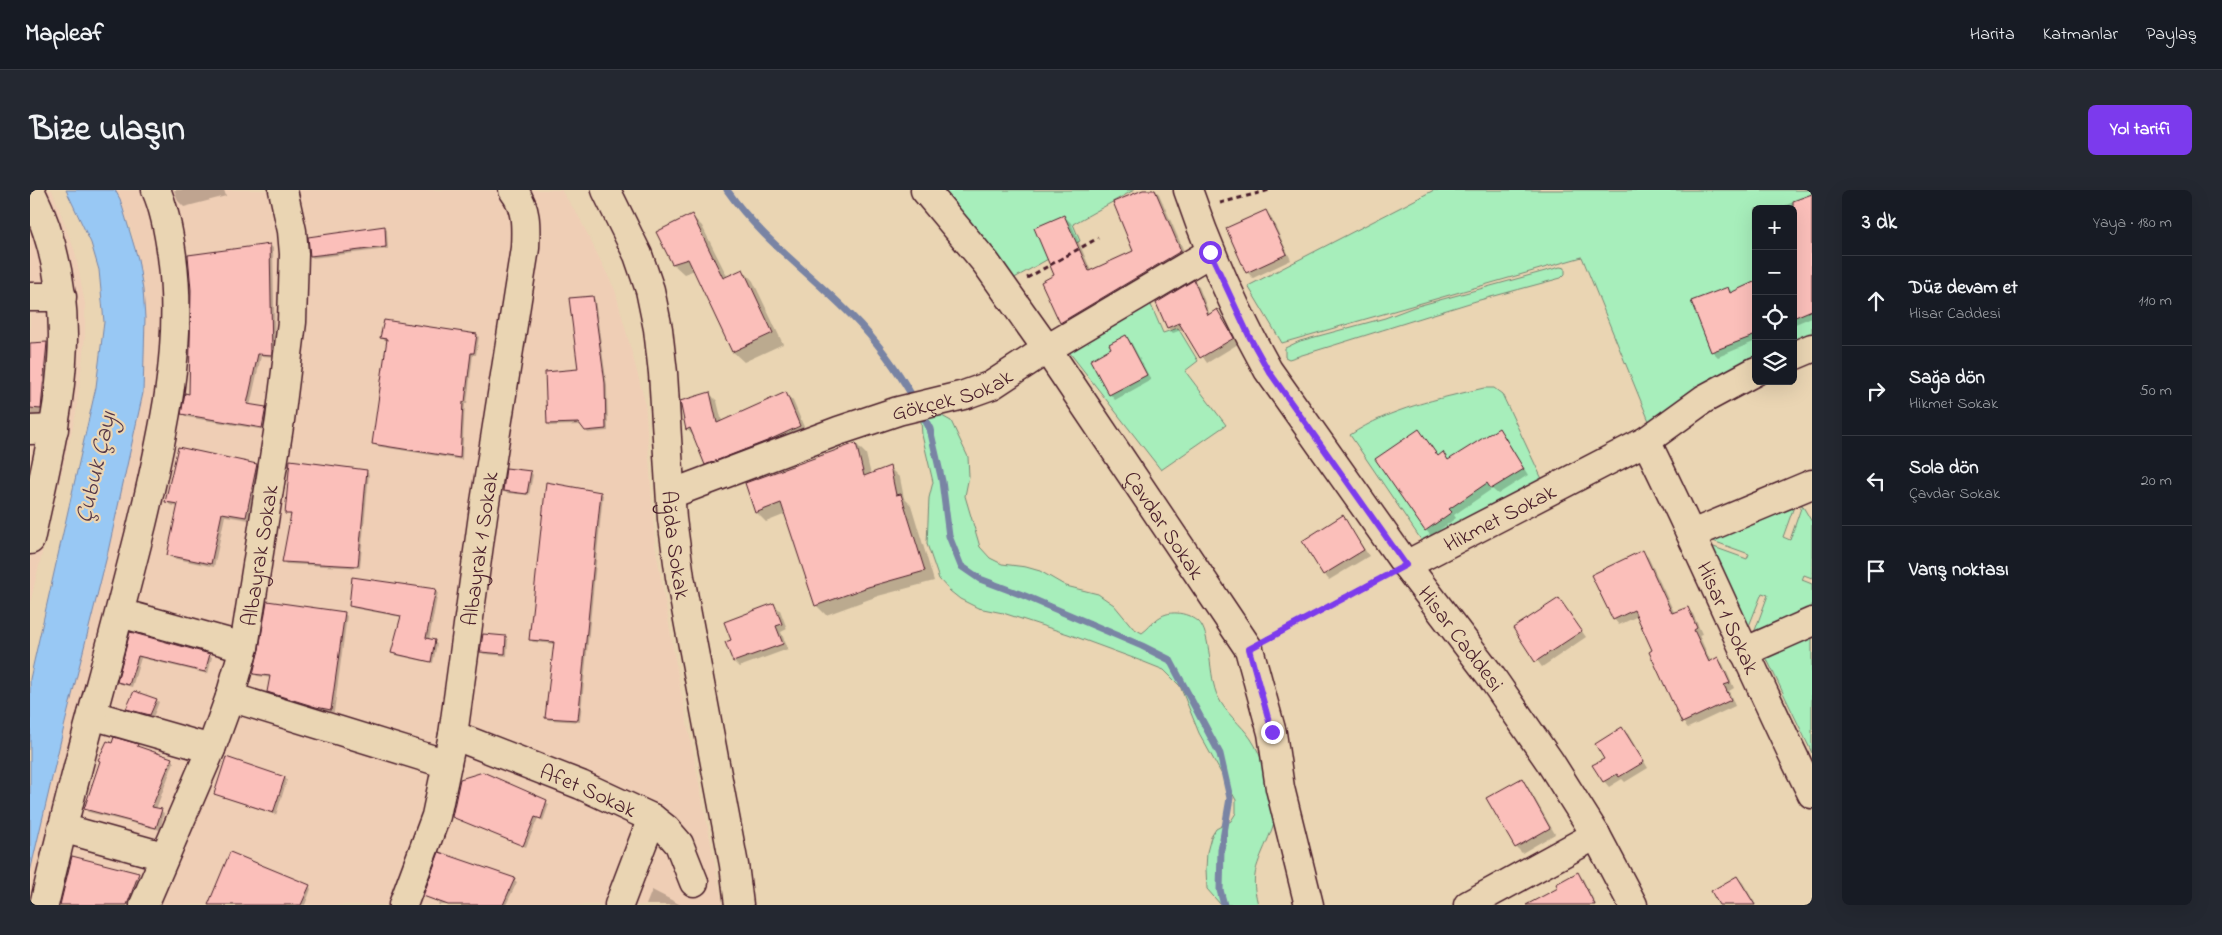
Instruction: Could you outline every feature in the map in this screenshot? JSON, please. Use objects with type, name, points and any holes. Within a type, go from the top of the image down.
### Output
[{"type":"street","points":[[30,190],[50,238],[62,297],[64,338],[62,373],[42,429],[30,540]]},
{"type":"street","points":[[44,905],[62,828],[120,613],[157,462],[175,354],[177,313],[175,279],[170,242],[156,190]]},
{"type":"street","name":"Albayrak Sokak","points":[[144,905],[163,856],[211,749],[230,697],[244,646],[280,420],[292,322],[294,254],[292,230],[283,190]]},
{"type":"street","name":"Albayrak 1 Sokak","points":[[403,905],[436,816],[453,735],[483,514],[524,248],[526,224],[523,207],[513,190]]},
{"type":"street","name":"Ağda Sokak","points":[[606,190],[638,255],[650,290],[658,329],[663,373],[670,494],[680,577],[734,865],[739,905]]},
{"type":"street","name":"Çavdar Sokak","points":[[925,190],[986,263],[1047,349],[1249,649],[1272,732],[1280,788],[1309,905]]},
{"type":"street","name":"Hisar Caddesi","points":[[1192,200],[1210,252],[1249,336],[1268,370],[1406,565],[1490,675],[1550,762],[1596,835],[1633,905]]},
{"type":"street","name":"Gökçek Sokak","points":[[670,494],[829,434],[898,411],[964,395],[992,385],[1047,349],[1210,252]]},
{"type":"street","points":[[30,297],[62,297]]},
{"type":"street","points":[[1797,354],[1812,348]]},
{"type":"street","name":"Hikmet Sokak","points":[[1406,565],[1646,441],[1704,399],[1752,373]]},
{"type":"street","name":"Hisar 1 Sokak","points":[[1646,441],[1692,534],[1744,652],[1812,794]]},
{"type":"street","points":[[1692,534],[1810,491]]},
{"type":"street","points":[[120,613],[244,646]]},
{"type":"street","points":[[1744,652],[1812,622]]},
{"type":"street","points":[[230,697],[447,764]]},
{"type":"street","points":[[92,715],[211,749]]},
{"type":"street","name":"Afet Sokak","points":[[453,735],[582,785],[652,818],[666,829],[679,844],[694,882]]},
{"type":"street","points":[[619,905],[652,818]]},
{"type":"street","points":[[62,828],[163,856]]},
{"type":"street","points":[[1468,905],[1596,835]]},
{"type":"path","points":[[1192,200],[1270,190]]},
{"type":"path","points":[[1005,290],[1098,238]]},
{"type":"path","points":[[1249,649],[1406,565]]},
{"type":"shaded area","points":[[30,190],[52,190],[75,252],[85,304],[85,336],[76,413],[30,603]]},
{"type":"shaded area","points":[[115,190],[561,190],[579,217],[615,290],[645,402],[655,544],[678,676],[723,905],[30,905],[30,872],[143,393],[145,318],[143,290],[131,230]]},
{"type":"green space","points":[[939,190],[1134,190],[1073,224],[1080,241],[1011,280]]},
{"type":"green space","points":[[1434,190],[1812,190],[1812,337],[1797,344],[1797,205],[1752,205],[1752,364],[1733,372],[1649,421],[1582,257],[1282,343],[1248,286]]},
{"type":"green space","points":[[1560,267],[1565,268],[1565,274],[1561,278],[1476,301],[1289,359],[1285,357],[1285,348],[1300,341]]},
{"type":"green space","points":[[1148,298],[1163,333],[1178,328],[1198,361],[1185,371],[1226,425],[1161,470],[1066,348]]},
{"type":"green space","points":[[1484,388],[1494,388],[1502,394],[1542,479],[1424,544],[1350,435],[1398,411]]},
{"type":"green space","points":[[933,411],[951,421],[968,457],[969,476],[965,496],[980,547],[990,558],[1002,564],[1040,571],[1066,586],[1098,594],[1114,605],[1133,628],[1142,633],[1161,617],[1171,613],[1183,614],[1193,618],[1202,627],[1206,635],[1218,697],[1225,709],[1255,746],[1267,773],[1275,802],[1276,810],[1273,825],[1255,875],[1258,905],[1221,905],[1207,889],[1207,852],[1211,837],[1216,829],[1231,821],[1236,813],[1236,800],[1199,733],[1180,686],[1164,670],[1144,662],[1068,634],[1003,613],[978,608],[960,599],[939,579],[927,544],[929,498],[933,482],[922,435],[921,421]]},
{"type":"green space","points":[[1796,501],[1783,537],[1790,540],[1802,505],[1812,522],[1812,578],[1804,575],[1802,580],[1812,584],[1812,609],[1754,633],[1768,595],[1762,593],[1747,631],[1711,546],[1747,559],[1749,554],[1713,541],[1715,537]]},
{"type":"green space","points":[[1812,627],[1812,753],[1762,649]]},
{"type":"water","name":"Çubuk Çayı","points":[[66,190],[115,190],[120,199],[138,259],[143,290],[145,318],[143,393],[107,556],[30,872],[30,679],[96,387],[104,322],[99,270],[91,243]]},
{"type":"building","points":[[1143,190],[1155,190],[1181,251],[1060,323],[1041,282],[1054,275],[1034,228],[1064,215],[1089,271],[1133,251],[1113,202]]},
{"type":"building","points":[[1812,194],[1812,310],[1797,316],[1797,205],[1793,205],[1793,201]]},
{"type":"building","points":[[1266,210],[1287,254],[1246,273],[1226,228]]},
{"type":"building","points":[[692,214],[723,278],[743,269],[773,333],[732,352],[688,259],[672,264],[656,232]]},
{"type":"building","points":[[385,226],[386,247],[310,256],[308,237]]},
{"type":"building","points":[[270,244],[272,355],[258,354],[247,404],[266,407],[262,428],[181,414],[185,393],[189,394],[191,290],[188,255]]},
{"type":"building","points":[[1194,280],[1208,315],[1217,309],[1234,338],[1200,358],[1179,323],[1167,328],[1156,303]]},
{"type":"building","points":[[1752,283],[1752,337],[1711,352],[1691,301],[1728,287],[1730,293]]},
{"type":"building","points":[[593,296],[605,383],[606,429],[585,431],[579,423],[547,424],[545,372],[578,369],[569,298]]},
{"type":"building","points":[[384,320],[477,334],[474,353],[471,353],[465,402],[463,402],[460,458],[372,444],[387,339],[380,338]]},
{"type":"building","points":[[1126,335],[1147,375],[1109,395],[1090,360],[1111,348],[1109,344]]},
{"type":"building","points":[[47,342],[41,409],[30,408],[30,343]]},
{"type":"building","points":[[710,392],[717,423],[786,392],[800,426],[705,465],[690,428],[686,430],[680,401]]},
{"type":"building","points":[[1499,428],[1524,469],[1491,489],[1487,483],[1449,509],[1452,512],[1425,531],[1375,459],[1419,429],[1438,456],[1443,452],[1448,460]]},
{"type":"building","points":[[856,443],[864,476],[890,466],[896,495],[901,494],[925,571],[868,587],[815,606],[781,503],[755,513],[745,483]]},
{"type":"building","points":[[178,447],[257,464],[246,517],[222,513],[211,564],[167,555],[178,504],[165,502]]},
{"type":"building","points":[[290,460],[367,470],[358,566],[282,562],[291,514],[285,514]]},
{"type":"building","points":[[506,468],[531,471],[527,494],[503,491]]},
{"type":"building","points":[[546,482],[601,492],[578,720],[545,718],[554,642],[529,640]]},
{"type":"building","points":[[1343,515],[1364,550],[1323,575],[1302,541]]},
{"type":"building","points":[[1643,550],[1672,613],[1688,607],[1697,628],[1694,630],[1709,662],[1718,657],[1730,683],[1724,685],[1731,700],[1682,723],[1649,652],[1652,650],[1634,610],[1613,620],[1591,575]]},
{"type":"building","points":[[352,577],[436,589],[426,638],[435,640],[431,662],[391,653],[401,616],[349,606]]},
{"type":"building","points":[[1559,598],[1582,631],[1535,662],[1513,628]]},
{"type":"building","points":[[267,601],[345,612],[331,710],[267,692],[270,676],[253,674]]},
{"type":"building","points":[[774,603],[782,624],[776,626],[783,644],[733,662],[725,642],[731,640],[724,622]]},
{"type":"building","points":[[130,632],[210,654],[205,672],[138,656],[129,685],[117,682]]},
{"type":"building","points":[[483,634],[506,636],[505,654],[480,652]]},
{"type":"building","points":[[134,691],[157,699],[150,715],[126,709]]},
{"type":"building","points":[[1622,727],[1644,762],[1619,777],[1617,774],[1603,782],[1592,765],[1604,759],[1595,744]]},
{"type":"building","points":[[114,737],[138,744],[137,746],[172,758],[152,807],[162,809],[156,828],[84,809],[100,761],[98,760],[107,741],[112,743]]},
{"type":"building","points":[[226,757],[285,777],[273,813],[214,794]]},
{"type":"building","points":[[483,772],[547,800],[541,819],[535,817],[523,846],[452,817],[460,779]]},
{"type":"building","points":[[1522,778],[1550,828],[1515,848],[1486,798]]},
{"type":"building","points":[[230,852],[310,885],[301,905],[208,905]]},
{"type":"building","points":[[439,852],[515,878],[503,905],[448,905],[423,896]]},
{"type":"building","points":[[72,856],[139,873],[127,905],[60,905]]},
{"type":"building","points":[[1578,872],[1595,905],[1526,905],[1558,888],[1556,884]]},
{"type":"building","points":[[1737,876],[1755,905],[1719,905],[1711,891]]},
{"type":"waterway","points":[[727,190],[740,208],[770,240],[835,300],[869,335],[886,356],[915,401]]},
{"type":"waterway","points":[[920,410],[930,429],[942,481],[949,536],[961,566],[980,579],[1025,596],[1142,646],[1170,660],[1220,754],[1230,798],[1221,850],[1220,890],[1224,905]]},
{"type":"route","points":[[1210,252],[1249,336],[1268,370],[1406,565],[1249,649],[1272,732]]}]
